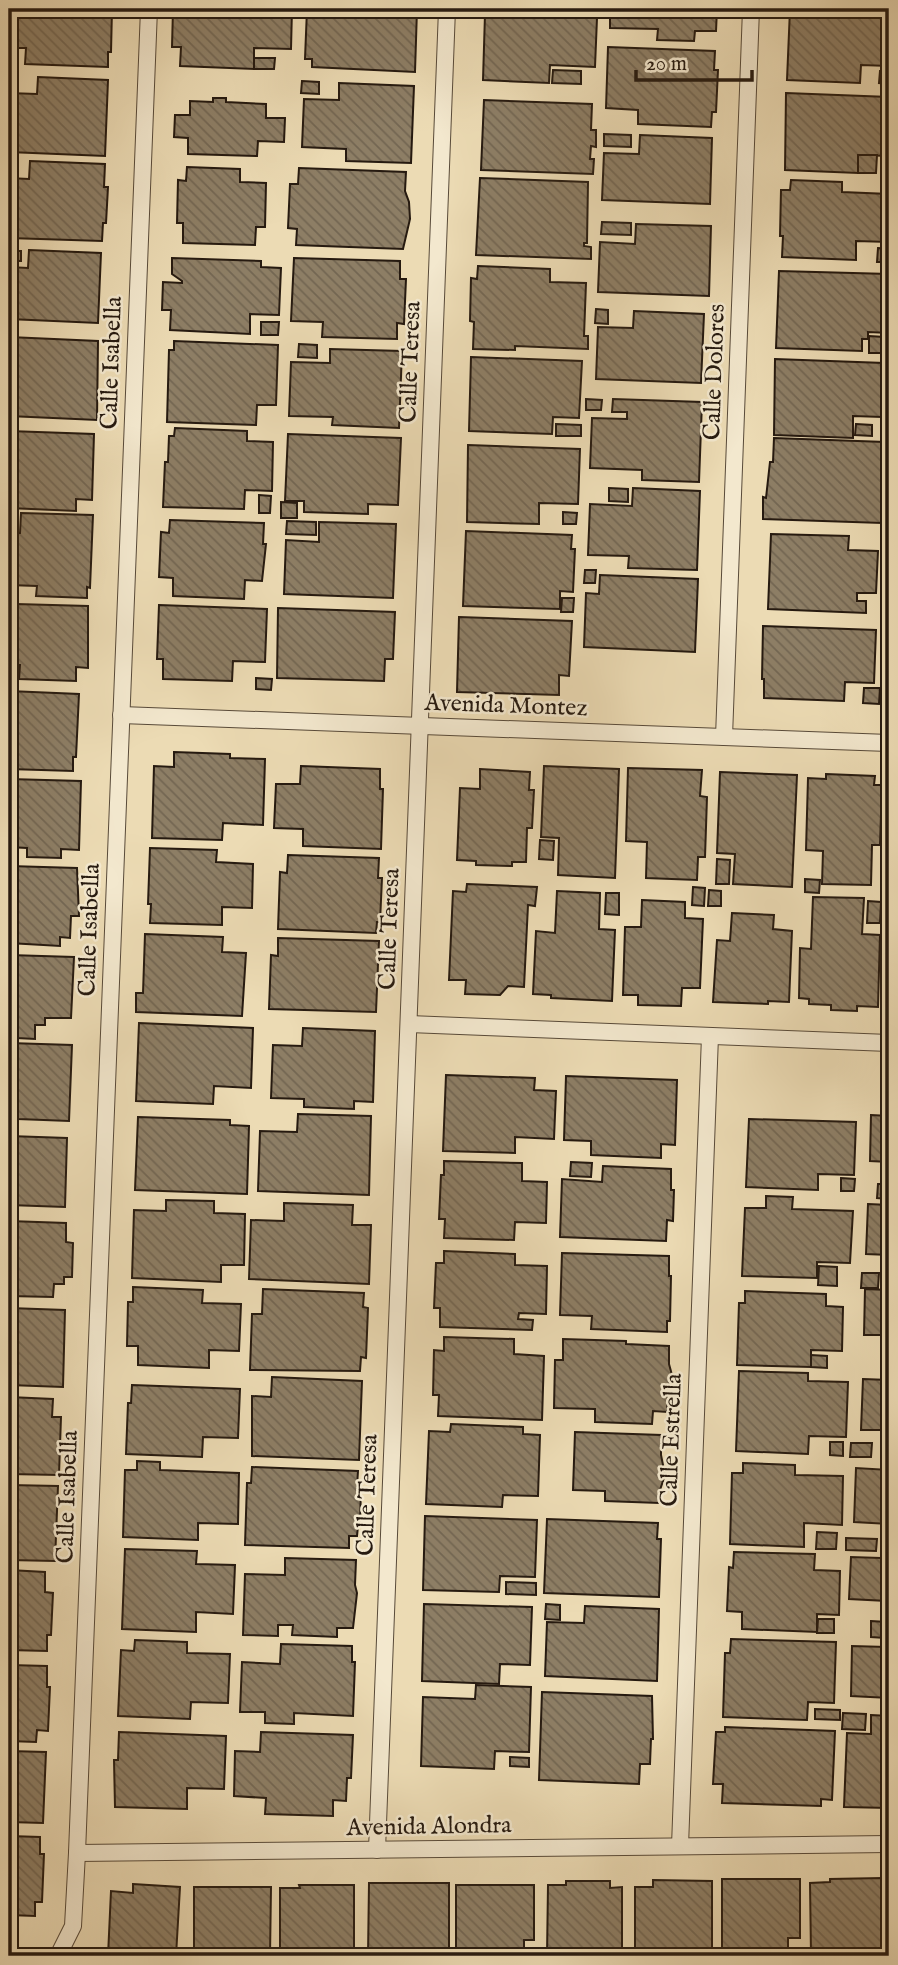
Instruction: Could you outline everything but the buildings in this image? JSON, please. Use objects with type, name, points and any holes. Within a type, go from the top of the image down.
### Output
[{"type":"lane","name":"Calle Isabella","points":[[77,1853],[149,9]]},
{"type":"lane","name":"Calle Teresa","points":[[377,1850],[447,9]]},
{"type":"lane","name":"Calle Dolores","points":[[724,737],[751,9]]},
{"type":"lane","name":"Avenida Montez","points":[[121,715],[889,743]]},
{"type":"lane","points":[[409,1024],[889,1043]]},
{"type":"lane","name":"Calle Estrella","points":[[680,1846],[710,1036]]},
{"type":"lane","name":"Avenida Alondra","points":[[77,1853],[889,1844]]},
{"type":"lane","points":[[56,1956],[72,1926],[77,1853]]}]
